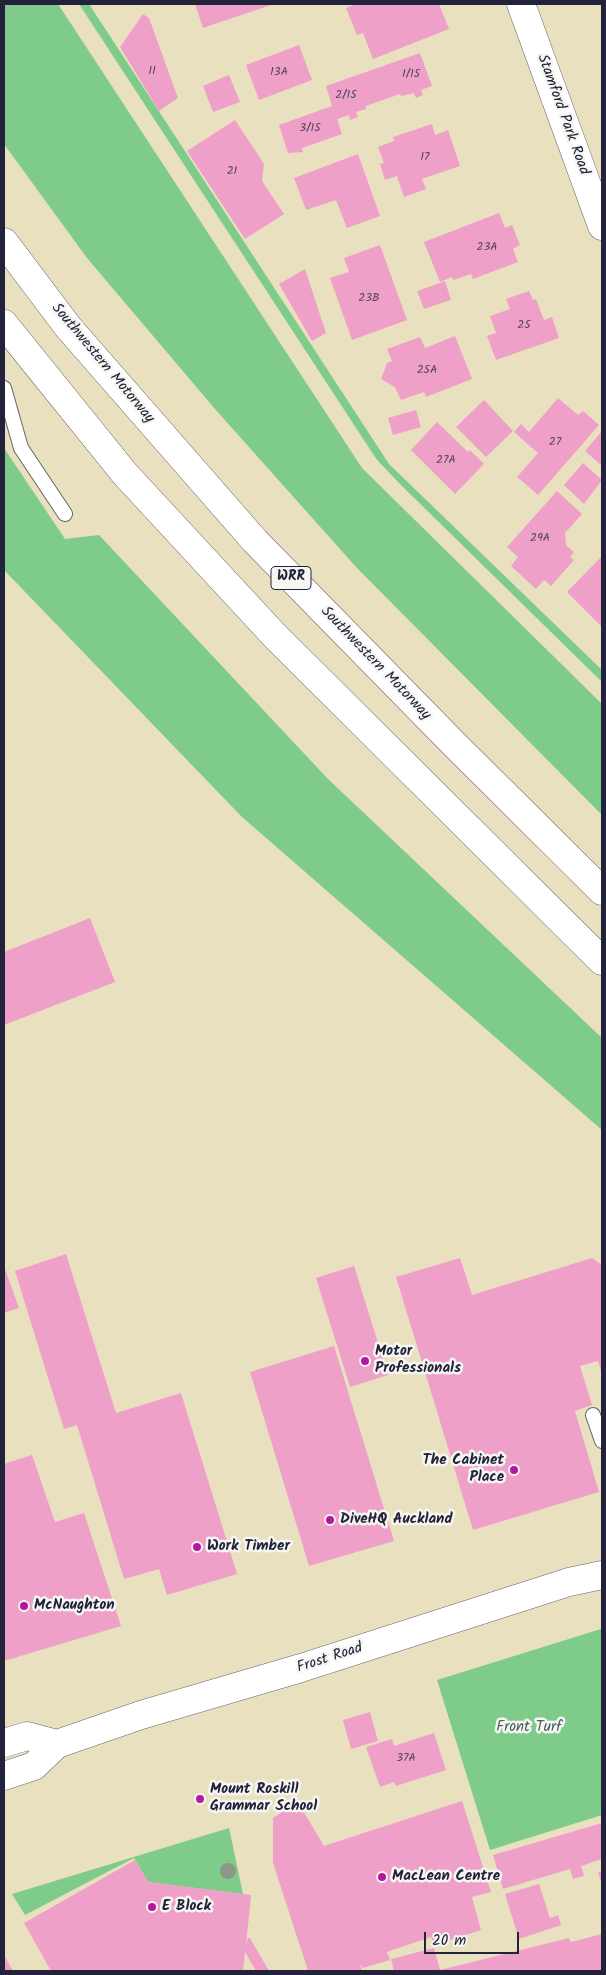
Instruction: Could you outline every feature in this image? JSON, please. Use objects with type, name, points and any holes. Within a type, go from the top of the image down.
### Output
[{"type":"main road","name":"Stamford Park Road","points":[[521,4],[602,226]]},
{"type":"main road","name":"Southwestern Motorway","points":[[4,242],[68,328],[255,542],[602,891]]},
{"type":"main road","points":[[4,324],[125,474],[275,636],[602,961]]},
{"type":"main road","name":"Frost Road","points":[[4,1776],[34,1766],[58,1744],[141,1716],[301,1668],[569,1582],[602,1574]]},
{"type":"main road","points":[[4,1743],[27,1736],[58,1744]]},
{"type":"lane","points":[[4,388],[21,448],[65,514]]},
{"type":"lane","points":[[593,1415],[602,1441]]},
{"type":"green space","points":[[4,4],[58,4],[362,468],[602,704],[602,815],[356,567],[215,409],[87,258],[4,144]]},
{"type":"green space","points":[[79,4],[89,4],[389,464],[602,670],[602,682],[377,460]]},
{"type":"green space","points":[[4,448],[65,539],[99,535],[328,779],[602,1038],[602,1130],[242,817],[4,570]]},
{"type":"green space","name":"Front Turf","points":[[601,1629],[602,1815],[490,1850],[437,1680]]},
{"type":"green space","points":[[229,1828],[243,1894],[148,1882],[134,1858],[25,1915],[12,1894]]},
{"type":"building","points":[[195,4],[274,4],[203,28]]},
{"type":"building","points":[[356,4],[439,4],[449,29],[373,59],[363,33],[357,35],[346,8]]},
{"type":"building","points":[[143,14],[149,18],[178,98],[159,111],[120,47]]},
{"type":"building","points":[[299,45],[312,80],[259,100],[246,65]]},
{"type":"building","points":[[420,53],[432,86],[421,90],[423,95],[416,98],[414,93],[401,96],[400,94],[366,106],[366,109],[356,112],[358,117],[350,120],[349,115],[337,119],[342,134],[302,148],[303,152],[288,153],[279,125],[332,106],[326,86]]},
{"type":"building","points":[[229,75],[240,102],[213,112],[203,86]]},
{"type":"building","points":[[235,120],[264,164],[262,181],[284,214],[245,239],[187,151]]},
{"type":"building","points":[[432,124],[435,135],[448,130],[460,166],[422,179],[426,189],[404,197],[397,176],[385,180],[380,164],[384,163],[378,147],[394,141],[393,137]]},
{"type":"building","points":[[358,154],[380,216],[347,228],[336,200],[306,210],[294,178]]},
{"type":"building","points":[[499,213],[505,228],[512,225],[520,245],[513,249],[518,262],[473,279],[471,274],[453,280],[452,277],[440,282],[424,242]]},
{"type":"building","points":[[380,245],[407,320],[352,340],[330,278],[349,272],[344,258]]},
{"type":"building","points":[[305,269],[326,333],[312,341],[279,284]]},
{"type":"building","points":[[445,281],[451,300],[424,309],[417,291]]},
{"type":"building","points":[[529,291],[533,300],[536,299],[544,320],[552,317],[559,338],[496,360],[487,336],[496,333],[490,316],[510,309],[506,299]]},
{"type":"building","points":[[455,336],[472,379],[426,397],[424,392],[401,400],[395,387],[381,379],[387,363],[392,361],[387,349],[420,337],[425,348]]},
{"type":"building","points":[[558,398],[578,415],[583,411],[599,425],[538,495],[517,477],[538,453],[514,432],[521,424],[529,432]]},
{"type":"building","points":[[484,400],[513,431],[486,457],[456,427]]},
{"type":"building","points":[[416,410],[421,427],[393,435],[388,418]]},
{"type":"building","points":[[437,422],[468,452],[470,450],[484,464],[455,494],[411,450]]},
{"type":"building","points":[[602,431],[602,466],[585,451]]},
{"type":"building","points":[[583,463],[602,480],[584,504],[564,485]]},
{"type":"building","points":[[557,491],[582,514],[565,533],[566,545],[574,552],[570,557],[574,560],[551,586],[544,580],[536,589],[511,566],[518,557],[507,547]]},
{"type":"building","points":[[602,556],[602,627],[567,592]]},
{"type":"building","points":[[90,918],[115,982],[4,1025],[4,952]]},
{"type":"building","points":[[66,1254],[116,1413],[181,1393],[237,1574],[167,1595],[159,1569],[124,1579],[77,1425],[64,1429],[15,1271]]},
{"type":"building","points":[[460,1258],[472,1295],[592,1258],[602,1265],[602,1374],[598,1361],[580,1366],[592,1405],[575,1411],[599,1492],[473,1530],[396,1277]]},
{"type":"building","points":[[4,1266],[19,1308],[4,1313]]},
{"type":"building","points":[[354,1266],[388,1375],[350,1387],[316,1278]]},
{"type":"building","points":[[334,1346],[394,1541],[309,1566],[250,1372]]},
{"type":"building","points":[[32,1455],[55,1522],[84,1513],[121,1626],[4,1661],[4,1464]]},
{"type":"building","points":[[370,1712],[378,1741],[351,1749],[343,1720]]},
{"type":"building","points":[[434,1733],[446,1770],[396,1786],[394,1782],[380,1787],[366,1747],[392,1739],[394,1746]]},
{"type":"building","name":"MacLean Centre","points":[[462,1801],[491,1892],[472,1897],[481,1930],[434,1945],[431,1937],[387,1952],[390,1960],[363,1968],[360,1964],[362,1971],[308,1971],[273,1863],[273,1818],[287,1809],[302,1809],[324,1846]]},
{"type":"building","points":[[602,1823],[602,1859],[581,1866],[584,1876],[573,1879],[570,1869],[503,1889],[493,1855]]},
{"type":"building","name":"E Block","points":[[135,1860],[148,1882],[251,1895],[246,1946],[248,1938],[250,1938],[269,1971],[256,1971],[245,1952],[243,1971],[51,1971],[24,1923]]},
{"type":"building","points":[[602,1871],[602,1883],[598,1873]]},
{"type":"building","points":[[539,1884],[550,1918],[558,1915],[561,1925],[519,1939],[505,1894]]},
{"type":"building","points":[[602,1934],[602,1971],[394,1971],[391,1959],[434,1948],[440,1970],[569,1938],[571,1942]]},
{"type":"building","points":[[4,1955],[13,1971],[4,1971]]},
{"type":"place","name":"Motor Professionals","points":[[365,1361]]},
{"type":"place","name":"The Cabinet Place","points":[[514,1470]]},
{"type":"place","name":"DiveHQ Auckland","points":[[330,1520]]},
{"type":"place","name":"Work Timber","points":[[197,1547]]},
{"type":"place","name":"McNaughton","points":[[24,1606]]},
{"type":"place","name":"Mount Roskill Grammar School","points":[[200,1799]]},
{"type":"place","name":"MacLean Centre","points":[[382,1877]]},
{"type":"place","name":"E Block","points":[[152,1907]]}]
